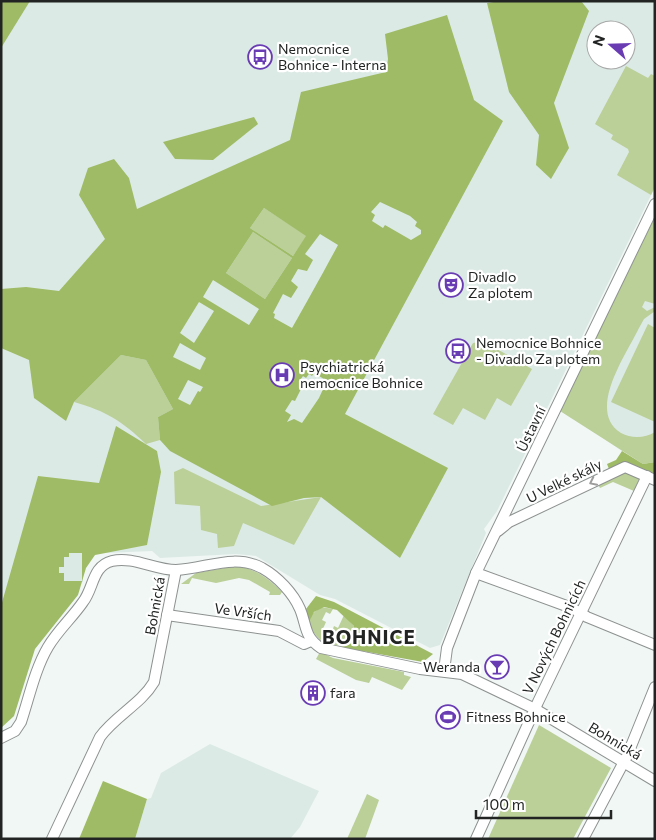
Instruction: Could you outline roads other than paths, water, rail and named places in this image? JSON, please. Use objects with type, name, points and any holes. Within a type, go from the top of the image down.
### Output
[{"type":"street","name":"Ústavní","points":[[444,671],[447,648],[476,573],[655,204]]},
{"type":"street","name":"U Velké skály","points":[[495,533],[509,522],[625,466],[651,478]]},
{"type":"street","name":"V Nových Bohnicích","points":[[476,839],[535,708],[581,613],[651,478]]},
{"type":"street","points":[[3,740],[15,731],[21,722],[47,648],[85,601],[96,572],[103,565],[123,560],[176,570]]},
{"type":"street","name":"Bohnická","points":[[52,839],[100,737],[108,726],[148,692],[154,682],[176,570],[229,560],[246,562],[262,568],[278,580],[291,594],[300,610],[311,641],[332,651],[420,669],[462,674],[535,708],[655,780]]},
{"type":"street","points":[[476,573],[581,613],[655,645]]},
{"type":"street","name":"Ve Vrších","points":[[167,615],[278,631],[304,644],[311,641]]},
{"type":"street","points":[[583,839],[624,762],[655,687]]},
{"type":"place","name":"Nemocnice Bohnice - Interna","points":[[260,57]]},
{"type":"place","name":"Divadlo Za plotem","points":[[451,285]]},
{"type":"place","name":"Nemocnice Bohnice - Divadlo Za plotem","points":[[458,351]]},
{"type":"place","name":"Psychiatrická nemocnice Bohnice","points":[[282,375]]},
{"type":"place","name":"Weranda","points":[[497,667]]},
{"type":"place","name":"fara","points":[[313,693]]},
{"type":"place","name":"Fitness Bohnice","points":[[448,717]]},
{"type":"district","name":"BOHNICE","points":[[369,637]]}]
